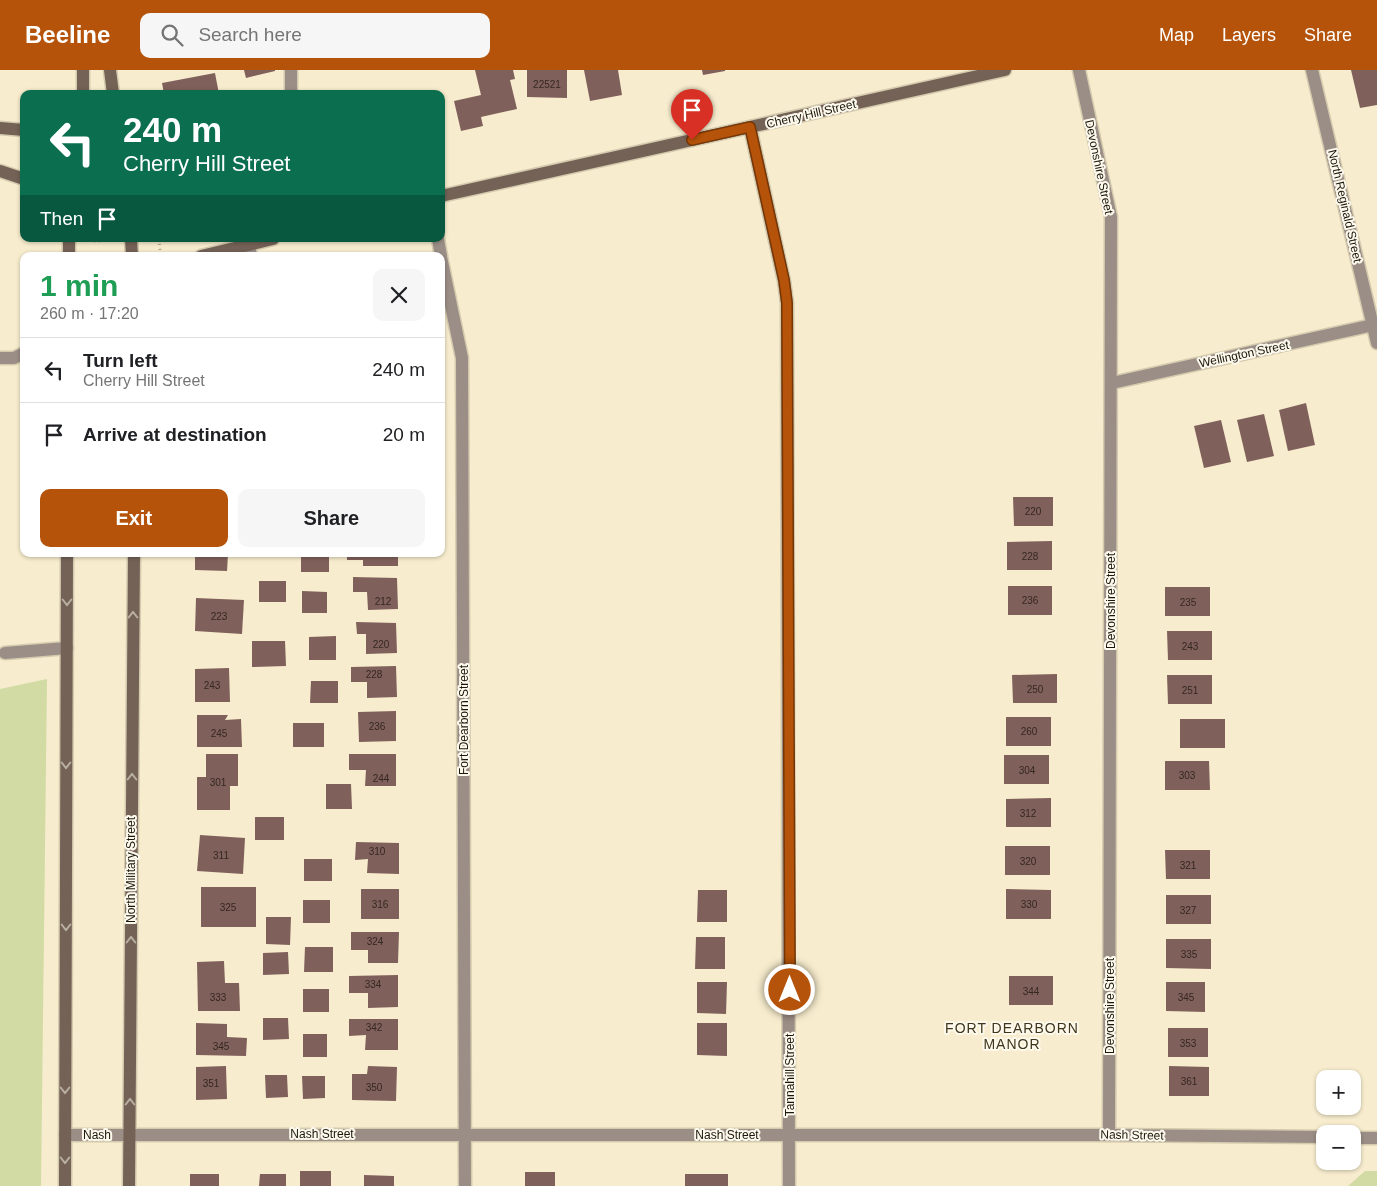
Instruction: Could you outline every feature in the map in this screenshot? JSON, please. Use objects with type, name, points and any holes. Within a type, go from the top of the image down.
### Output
[{"type":"street","points":[[83,90],[84,70]]},
{"type":"street","points":[[110,70],[112,90]]},
{"type":"street","points":[[291,70],[291,90]]},
{"type":"street","name":"Cherry Hill Street","points":[[445,195],[1005,70]]},
{"type":"street","name":"Devonshire Street","points":[[1078,70],[1111,217],[1109,1135]]},
{"type":"street","name":"North Reginald Street","points":[[1312,70],[1375,325],[1377,343]]},
{"type":"street","name":"Tannahill Street","points":[[750,127],[784,280],[787,303],[789,1186]]},
{"type":"street","points":[[0,128],[20,130]]},
{"type":"street","points":[[0,171],[20,178]]},
{"type":"street","points":[[234,252],[250,250],[267,242]]},
{"type":"street","name":"Fort Dearborn Street","points":[[445,275],[462,358],[464,1186]]},
{"type":"street","name":"Wellington Street","points":[[1112,383],[1375,325]]},
{"type":"street","points":[[0,358],[14,358],[20,355]]},
{"type":"street","points":[[65,1186],[67,557]]},
{"type":"street","name":"North Military Street","points":[[130,1186],[134,557]]},
{"type":"street","points":[[5,653],[66,648]]},
{"type":"street","name":"Nash","points":[[65,1135],[129,1135]]},
{"type":"street","name":"Nash Street","points":[[129,1135],[1109,1135],[1316,1137]]},
{"type":"street","points":[[1361,1138],[1377,1138]]},
{"type":"path","points":[[159,242],[160,250]]},
{"type":"green space","points":[[47,679],[41,1186],[0,1186],[0,689]]},
{"type":"green space","points":[[1365,1171],[1377,1171],[1377,1186],[1348,1186]]},
{"type":"building","points":[[244,70],[275,70],[275,71],[246,78]]},
{"type":"building","points":[[475,70],[513,70],[515,79],[510,80],[517,109],[481,117],[483,126],[461,131],[454,101],[481,95]]},
{"type":"building","points":[[527,70],[567,70],[567,98],[527,97]]},
{"type":"building","points":[[584,70],[618,70],[622,95],[590,101]]},
{"type":"building","points":[[702,70],[725,70],[725,71],[703,75]]},
{"type":"building","points":[[1351,70],[1377,70],[1377,105],[1360,108]]},
{"type":"building","points":[[215,73],[218,90],[163,90],[162,83]]},
{"type":"building","points":[[1306,403],[1315,445],[1288,451],[1279,410]]},
{"type":"building","points":[[1264,414],[1274,456],[1247,462],[1237,420]]},
{"type":"building","points":[[1221,420],[1231,462],[1204,468],[1194,426]]},
{"type":"building","points":[[1013,497],[1053,497],[1053,526],[1014,526]]},
{"type":"building","points":[[1052,541],[1052,570],[1007,570],[1007,542]]},
{"type":"building","points":[[195,557],[228,557],[227,571],[195,570]]},
{"type":"building","points":[[301,557],[329,557],[329,572],[301,572]]},
{"type":"building","points":[[347,557],[398,557],[398,566],[363,566],[363,560],[347,560]]},
{"type":"building","points":[[353,577],[397,578],[398,609],[368,610],[367,592],[353,592]]},
{"type":"building","points":[[259,581],[286,581],[286,602],[259,602]]},
{"type":"building","points":[[1008,586],[1052,586],[1052,615],[1008,615]]},
{"type":"building","points":[[1165,587],[1210,587],[1210,616],[1165,616]]},
{"type":"building","points":[[302,591],[327,592],[327,613],[302,613]]},
{"type":"building","points":[[196,598],[244,600],[242,634],[195,631]]},
{"type":"building","points":[[356,622],[396,623],[397,653],[366,654],[366,634],[357,634]]},
{"type":"building","points":[[1167,631],[1212,631],[1212,660],[1168,660]]},
{"type":"building","points":[[336,636],[336,660],[309,660],[309,637]]},
{"type":"building","points":[[252,641],[285,641],[286,666],[252,667]]},
{"type":"building","points":[[396,666],[397,697],[367,698],[367,682],[351,682],[351,667]]},
{"type":"building","points":[[229,668],[230,702],[195,702],[195,669]]},
{"type":"building","points":[[1057,674],[1057,703],[1013,703],[1012,675]]},
{"type":"building","points":[[1167,675],[1212,675],[1212,704],[1168,704]]},
{"type":"building","points":[[311,681],[338,681],[338,703],[310,703]]},
{"type":"building","points":[[396,711],[396,741],[359,742],[358,712]]},
{"type":"building","points":[[197,715],[228,715],[225,720],[241,719],[242,747],[197,747]]},
{"type":"building","points":[[1006,717],[1051,717],[1051,746],[1006,746]]},
{"type":"building","points":[[1180,719],[1225,719],[1225,748],[1180,748]]},
{"type":"building","points":[[293,723],[324,723],[324,747],[293,747]]},
{"type":"building","points":[[206,754],[238,754],[238,786],[230,786],[230,810],[197,810],[197,777],[206,777]]},
{"type":"building","points":[[349,754],[396,754],[396,786],[365,786],[366,770],[349,770]]},
{"type":"building","points":[[1004,755],[1049,755],[1049,784],[1004,784]]},
{"type":"building","points":[[1165,761],[1209,761],[1210,790],[1165,790]]},
{"type":"building","points":[[326,784],[351,784],[352,809],[326,809]]},
{"type":"building","points":[[1051,798],[1051,827],[1006,827],[1006,799]]},
{"type":"building","points":[[255,817],[284,817],[284,840],[255,840]]},
{"type":"building","points":[[200,835],[245,838],[243,874],[197,871]]},
{"type":"building","points":[[356,842],[399,843],[399,874],[367,873],[368,859],[355,860]]},
{"type":"building","points":[[1005,846],[1050,846],[1050,875],[1005,875]]},
{"type":"building","points":[[1165,850],[1210,850],[1210,879],[1166,879]]},
{"type":"building","points":[[304,859],[332,859],[332,881],[304,881]]},
{"type":"building","points":[[201,887],[256,887],[256,927],[201,927]]},
{"type":"building","points":[[361,889],[399,889],[399,919],[361,919]]},
{"type":"building","points":[[1006,889],[1051,890],[1051,919],[1006,919]]},
{"type":"building","points":[[698,890],[727,890],[727,922],[697,922]]},
{"type":"building","points":[[1166,895],[1211,895],[1211,924],[1166,924]]},
{"type":"building","points":[[303,900],[330,900],[330,923],[303,923]]},
{"type":"building","points":[[266,917],[291,917],[290,945],[266,944]]},
{"type":"building","points":[[351,932],[399,932],[398,963],[368,963],[368,950],[351,950]]},
{"type":"building","points":[[696,937],[725,937],[725,969],[695,969]]},
{"type":"building","points":[[1166,939],[1211,939],[1211,969],[1166,968]]},
{"type":"building","points":[[305,947],[333,947],[333,972],[304,972]]},
{"type":"building","points":[[288,952],[289,974],[263,975],[263,953]]},
{"type":"building","points":[[224,961],[225,983],[239,983],[240,1011],[198,1011],[197,962]]},
{"type":"building","points":[[398,975],[398,1007],[368,1008],[368,993],[349,993],[349,976]]},
{"type":"building","points":[[1009,976],[1053,976],[1053,1005],[1009,1005]]},
{"type":"building","points":[[697,982],[727,982],[726,1014],[697,1013]]},
{"type":"building","points":[[1166,982],[1205,982],[1205,1012],[1166,1011]]},
{"type":"building","points":[[303,989],[329,989],[329,1012],[303,1012]]},
{"type":"building","points":[[263,1018],[288,1018],[289,1039],[263,1040]]},
{"type":"building","points":[[349,1019],[398,1019],[398,1050],[365,1050],[366,1035],[349,1036]]},
{"type":"building","points":[[196,1023],[227,1024],[227,1037],[247,1038],[246,1056],[196,1055]]},
{"type":"building","points":[[697,1023],[727,1023],[727,1056],[697,1055]]},
{"type":"building","points":[[1168,1028],[1208,1028],[1208,1057],[1168,1057]]},
{"type":"building","points":[[303,1034],[327,1034],[327,1057],[303,1057]]},
{"type":"building","points":[[226,1066],[227,1099],[196,1100],[196,1067]]},
{"type":"building","points":[[368,1066],[397,1067],[396,1101],[352,1100],[352,1074],[367,1074]]},
{"type":"building","points":[[1169,1066],[1209,1067],[1209,1096],[1169,1096]]},
{"type":"building","points":[[265,1075],[287,1075],[288,1097],[266,1098]]},
{"type":"building","points":[[302,1076],[325,1076],[325,1098],[303,1099]]},
{"type":"building","points":[[300,1171],[331,1171],[331,1186],[300,1186]]},
{"type":"building","points":[[525,1172],[555,1172],[555,1186],[525,1186]]},
{"type":"building","points":[[190,1174],[219,1174],[219,1186],[190,1186]]},
{"type":"building","points":[[260,1174],[286,1174],[286,1186],[259,1186]]},
{"type":"building","points":[[685,1174],[728,1174],[728,1186],[685,1186]]},
{"type":"building","points":[[364,1175],[394,1176],[394,1186],[364,1186]]},
{"type":"district","name":"FORT DEARBORN MANOR","points":[[1012,1036]]},
{"type":"route","points":[[692,140],[750,127],[784,280],[787,303],[790,990]]}]
